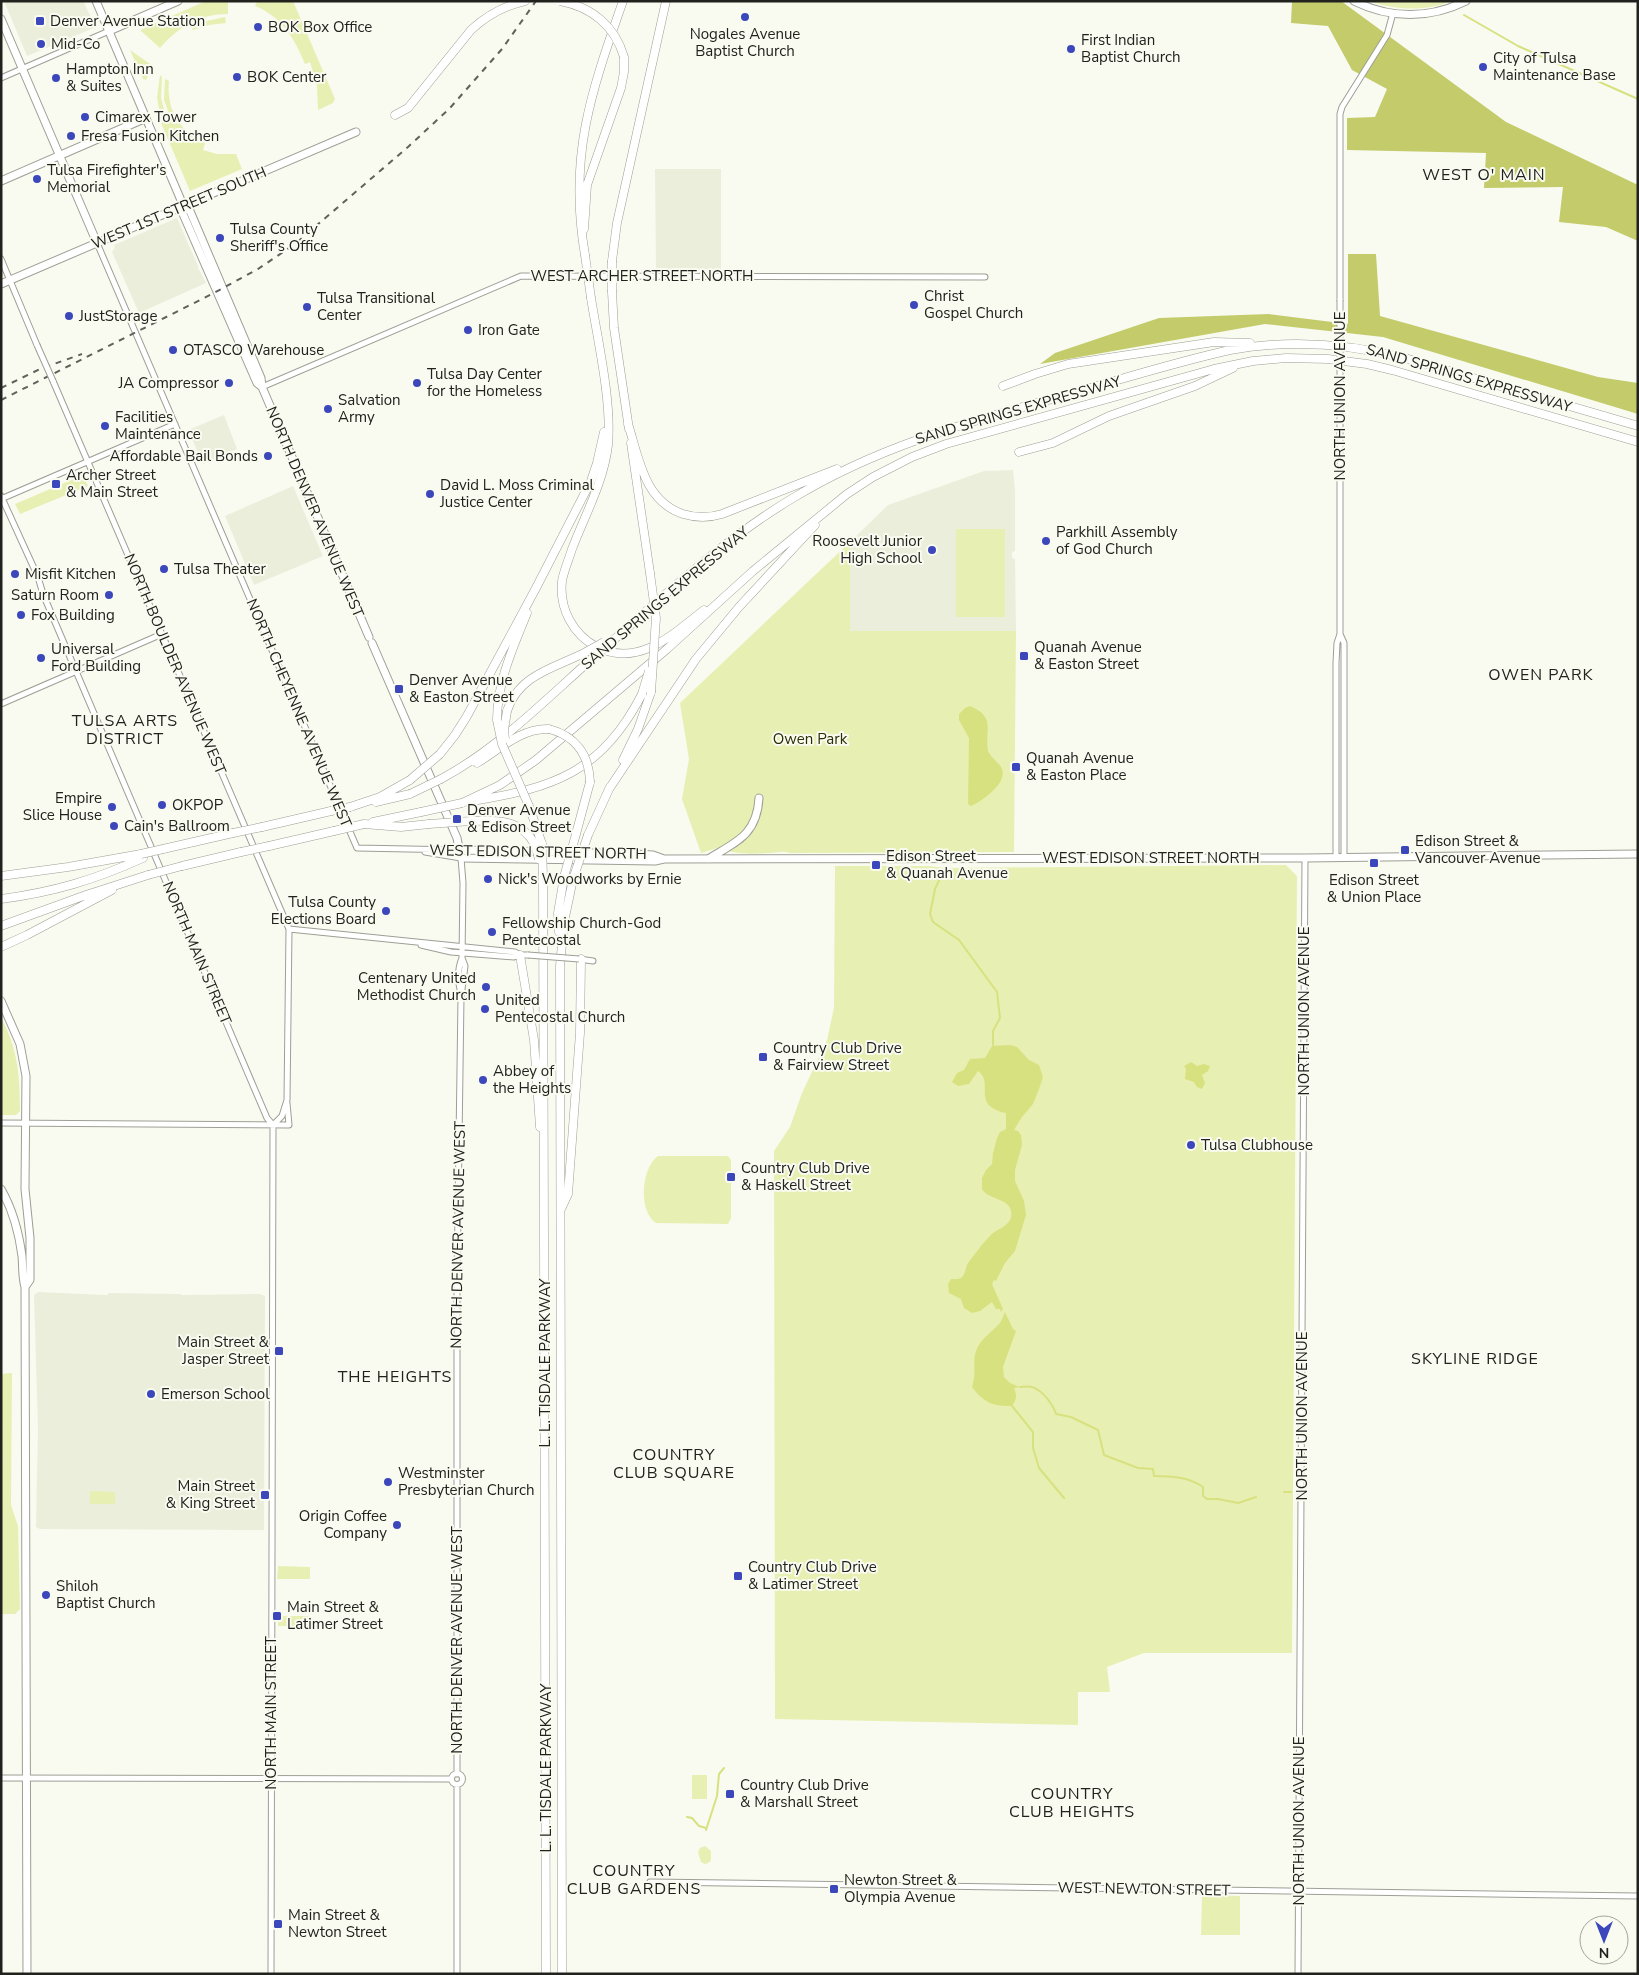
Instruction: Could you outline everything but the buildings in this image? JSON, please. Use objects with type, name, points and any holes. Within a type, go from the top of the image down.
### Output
[{"type":"highway","points":[[395,115],[408,108],[471,30],[489,15],[510,5],[525,1]]},
{"type":"highway","points":[[560,1],[585,9],[600,18],[612,31],[624,57],[621,88],[587,185],[583,245]]},
{"type":"highway","points":[[623,1],[591,98],[582,140],[578,188],[583,245],[607,409],[608,444],[604,464],[562,580],[565,610],[578,633],[599,648],[613,652],[632,653],[650,649],[662,642],[754,571]]},
{"type":"highway","points":[[609,789],[638,729],[651,692],[656,634],[656,618],[650,574],[613,323],[612,261],[617,222],[666,1]]},
{"type":"highway","points":[[1003,386],[1068,364],[1105,358],[1214,342],[1274,344]]},
{"type":"highway","name":"SAND SPRINGS EXPRESSWAY","points":[[350,807],[403,797],[463,767],[497,742],[595,656],[607,643],[623,632],[711,556],[761,518],[810,488],[881,453],[940,430],[1218,352],[1274,344],[1326,344],[1381,352],[1638,426]]},
{"type":"highway","name":"SAND SPRINGS EXPRESSWAY","points":[[462,803],[500,785],[536,760],[667,649],[754,571],[838,502],[873,477],[912,457],[946,444],[1196,374],[1245,363],[1308,358],[1378,366],[1638,442]]},
{"type":"highway","points":[[1019,452],[1053,443],[1108,416],[1195,386],[1245,363]]},
{"type":"highway","points":[[1,898],[57,890],[106,874],[142,856],[162,849],[350,807],[380,797],[410,780],[440,754],[462,725],[559,545],[591,481],[602,443],[607,409]]},
{"type":"highway","points":[[628,424],[647,483],[666,505],[690,516],[708,517],[722,514],[795,484],[881,453]]},
{"type":"highway","points":[[609,789],[682,679],[718,632],[838,502]]},
{"type":"highway","points":[[509,758],[502,744],[497,720],[497,703],[501,681],[536,588]]},
{"type":"highway","points":[[1,947],[62,917],[88,899],[134,879],[364,824],[536,788],[576,771],[612,741],[631,714],[642,694],[649,672],[656,634]]},
{"type":"highway","points":[[509,758],[504,730],[507,711],[516,692],[533,676],[607,643]]},
{"type":"highway","points":[[441,779],[469,768],[522,734],[539,729],[549,729],[568,736],[587,759],[590,782],[564,877],[558,913],[560,966]]},
{"type":"highway","name":"L. L. TISDALE PARKWAY","points":[[509,758],[542,844],[545,1974]]},
{"type":"highway","name":"L. L. TISDALE PARKWAY","points":[[563,1972],[560,966],[564,922],[573,879],[588,834],[609,789]]},
{"type":"highway","points":[[364,824],[401,827],[471,821],[506,822],[526,832],[533,841],[543,878]]},
{"type":"highway","points":[[1,876],[142,856]]},
{"type":"highway","points":[[1,926],[57,905],[88,899]]},
{"type":"highway","points":[[524,955],[534,1040],[544,1178]]},
{"type":"highway","points":[[560,1211],[568,1194],[580,1033],[580,959]]},
{"type":"main road","name":"NORTH DENVER AVENUE WEST","points":[[96,1],[184,205],[183,214],[197,237],[257,383],[262,387],[457,838],[461,854]]},
{"type":"main road","points":[[109,31],[178,1]]},
{"type":"main road","points":[[1354,1],[1373,9],[1415,15],[1432,13],[1466,1]]},
{"type":"main road","points":[[1,19],[97,243]]},
{"type":"main road","points":[[1,181],[146,118]]},
{"type":"main road","name":"WEST 1ST STREET SOUTH","points":[[1,284],[356,132]]},
{"type":"main road","points":[[708,859],[736,843],[746,834],[753,825],[758,812],[759,798]]},
{"type":"main road","name":"WEST EDISON STREET NORTH","points":[[461,854],[647,861],[664,859],[1305,858],[1638,854]]},
{"type":"main road","points":[[1,1000],[15,1029],[23,1054],[26,1076],[25,1189],[30,1238],[30,1280],[26,1287]]},
{"type":"main road","points":[[1,1189],[11,1209],[19,1239],[23,1279],[26,1287],[27,1974]]},
{"type":"street","name":"NORTH UNION AVENUE","points":[[1340,857],[1344,643],[1340,634],[1340,116],[1342,107],[1387,35],[1393,13]]},
{"type":"street","points":[[1,78],[109,31]]},
{"type":"street","name":"NORTH CHEYENNE AVENUE WEST","points":[[97,243],[357,848]]},
{"type":"street","name":"NORTH BOULDER AVENUE WEST","points":[[1,259],[289,929],[287,1100],[282,1116],[273,1125]]},
{"type":"street","name":"WEST ARCHER STREET NORTH","points":[[262,387],[521,276],[985,277]]},
{"type":"street","points":[[2,498],[175,424]]},
{"type":"street","name":"NORTH MAIN STREET","points":[[2,498],[38,577],[43,594],[268,1119],[273,1125],[271,1974]]},
{"type":"street","points":[[1,704],[162,634]]},
{"type":"street","name":"WEST EDISON STREET NORTH","points":[[357,848],[412,849],[461,854]]},
{"type":"street","name":"NORTH DENVER AVENUE WEST","points":[[457,1774],[457,1285],[461,997],[458,980],[462,953],[463,883],[461,854]]},
{"type":"street","name":"NORTH UNION AVENUE","points":[[1298,1974],[1305,858]]},
{"type":"street","points":[[289,929],[410,942],[462,953],[515,952],[524,955],[593,961]]},
{"type":"street","points":[[1,1123],[289,1124],[287,1100]]},
{"type":"street","points":[[451,1779],[453,1775],[461,1775],[463,1779],[461,1784],[457,1785]]},
{"type":"street","points":[[1,1778],[451,1779]]},
{"type":"street","points":[[451,1779],[453,1784],[457,1785]]},
{"type":"street","points":[[457,1785],[457,1974]]},
{"type":"street","name":"WEST NEWTON STREET","points":[[650,1882],[1638,1896]]},
{"type":"shaded area","name":"Denver Avenue Station","points":[[4,1],[83,1],[96,27],[27,56]]},
{"type":"shaded area","points":[[1292,1],[1341,1],[1506,122],[1638,185],[1638,241],[1606,227],[1559,222],[1563,187],[1484,188],[1486,153],[1347,150],[1347,118],[1375,117],[1387,89],[1352,70],[1328,26],[1291,23]]},
{"type":"shaded area","points":[[655,169],[721,169],[721,269],[656,269]]},
{"type":"shaded area","points":[[177,218],[198,269],[206,283],[139,313],[112,252],[115,248],[114,245]]},
{"type":"shaded area","points":[[1348,254],[1376,254],[1380,316],[1598,377],[1638,383],[1638,414],[1383,337],[1265,324],[1040,364],[1055,353],[1159,318],[1269,314],[1348,324]]},
{"type":"shaded area","points":[[224,415],[237,449],[203,464],[188,430]]},
{"type":"shaded area","name":"Roosevelt Junior High School","points":[[1013,470],[1015,490],[1015,551],[1012,552],[1012,558],[1015,559],[1016,631],[850,631],[850,542],[888,505],[984,471]]},
{"type":"shaded area","points":[[293,486],[323,556],[254,585],[225,516]]},
{"type":"shaded area","points":[[970,706],[978,710],[987,720],[988,751],[1001,767],[1003,774],[1001,780],[992,791],[971,806],[968,804],[969,738],[959,720],[959,714]]},
{"type":"shaded area","points":[[1010,1045],[1017,1047],[1029,1060],[1039,1065],[1043,1077],[1033,1104],[1014,1130],[1018,1131],[1021,1135],[1022,1145],[1015,1170],[1015,1181],[1024,1201],[1026,1215],[1015,1251],[1005,1263],[996,1281],[994,1280],[992,1284],[1003,1309],[1001,1312],[1000,1309],[996,1309],[992,1302],[980,1311],[972,1313],[964,1308],[961,1299],[949,1293],[948,1284],[951,1279],[962,1277],[968,1263],[984,1242],[1010,1220],[1011,1211],[1009,1207],[1003,1201],[985,1193],[982,1189],[982,1178],[992,1164],[997,1138],[1000,1132],[1006,1129],[1006,1113],[989,1105],[986,1100],[983,1076],[978,1071],[969,1084],[958,1086],[952,1082],[957,1073],[964,1070],[970,1059],[985,1058],[992,1046]]},
{"type":"shaded area","points":[[1191,1062],[1197,1066],[1204,1064],[1210,1066],[1208,1071],[1202,1075],[1205,1083],[1202,1089],[1197,1087],[1194,1082],[1185,1079],[1186,1069],[1184,1066]]},
{"type":"shaded area","name":"Emerson School","points":[[38,1292],[107,1295],[109,1293],[182,1295],[260,1294],[265,1296],[264,1530],[40,1529],[36,1527],[38,1429],[34,1295]]},
{"type":"shaded area","points":[[1005,1312],[1013,1329],[1016,1331],[1003,1367],[1004,1377],[1010,1383],[1020,1387],[1014,1388],[1016,1397],[1012,1406],[999,1406],[984,1400],[972,1387],[975,1355],[978,1347],[983,1339],[1000,1323]]},
{"type":"green space","points":[[206,1],[228,1],[228,14],[208,16],[190,23],[174,34],[160,48],[140,30]]},
{"type":"green space","points":[[257,1],[293,1],[335,99],[333,103],[318,110],[317,86],[310,62],[305,64],[297,46],[286,29],[264,10],[255,6]]},
{"type":"green space","points":[[1369,1],[1451,1],[1431,7],[1400,8]]},
{"type":"green space","points":[[225,17],[226,23],[209,25],[193,30],[191,27],[202,22]]},
{"type":"green space","points":[[130,50],[153,66],[146,80],[143,79]]},
{"type":"green space","points":[[160,75],[162,77],[161,98],[166,117],[161,119],[157,98]]},
{"type":"green space","points":[[165,79],[169,81],[172,110],[181,126],[205,143],[203,150],[217,154],[236,154],[242,169],[190,191],[161,123],[171,119],[164,100]]},
{"type":"green space","points":[[83,475],[88,486],[20,514],[15,504]]},
{"type":"green space","points":[[956,529],[1005,529],[1005,617],[956,617]]},
{"type":"green space","name":"Owen Park","points":[[850,542],[850,631],[1016,631],[1014,852],[781,852],[749,854],[737,853],[721,847],[701,853],[682,799],[689,759],[680,703]]},
{"type":"green space","points":[[1286,865],[1297,876],[1292,1653],[1144,1653],[1107,1667],[1110,1692],[1078,1692],[1078,1725],[775,1719],[774,1151],[790,1127],[802,1093],[827,1040],[834,1008],[835,866],[929,866],[945,868]]},
{"type":"green space","points":[[1,1018],[11,1040],[17,1063],[20,1111],[16,1115],[1,1115]]},
{"type":"green space","points":[[658,1156],[728,1156],[731,1160],[731,1218],[728,1224],[656,1223],[646,1210],[644,1190],[648,1170]]},
{"type":"green space","points":[[12,1373],[11,1505],[18,1526],[20,1609],[15,1614],[1,1614],[1,1374]]},
{"type":"green space","points":[[90,1491],[115,1492],[115,1504],[90,1504]]},
{"type":"green space","points":[[278,1566],[310,1567],[310,1579],[277,1579]]},
{"type":"green space","points":[[278,1616],[310,1616],[309,1626],[278,1626]]},
{"type":"green space","points":[[692,1775],[707,1775],[707,1799],[692,1799]]},
{"type":"green space","points":[[705,1846],[711,1851],[711,1861],[705,1864],[701,1862],[698,1852],[700,1848]]},
{"type":"green space","points":[[1202,1895],[1240,1896],[1240,1935],[1201,1935]]},
{"type":"waterway","points":[[1464,15],[1518,46],[1638,99]]},
{"type":"waterway","points":[[947,866],[935,889],[930,914],[933,922],[959,940],[997,992],[1000,1018],[993,1031],[993,1045]]},
{"type":"waterway","points":[[1020,1387],[1032,1387],[1040,1391],[1050,1402],[1056,1414],[1071,1417],[1098,1430],[1104,1455],[1138,1468],[1153,1469],[1154,1476],[1192,1481],[1203,1487],[1203,1496],[1207,1499],[1238,1503],[1256,1497]]},
{"type":"waterway","points":[[1012,1406],[1033,1432],[1033,1448],[1039,1468],[1064,1498]]},
{"type":"waterway","points":[[1284,1492],[1291,1492]]},
{"type":"waterway","points":[[706,1830],[717,1796],[719,1774],[724,1768]]},
{"type":"waterway","points":[[687,1817],[692,1818],[699,1826],[706,1828]]},
{"type":"railway","points":[[1,400],[212,294],[258,269],[295,244],[408,147],[450,108],[502,49],[536,1]]},
{"type":"railway","points":[[1,388],[40,369],[82,354]]},
{"type":"place","name":"Nogales Avenue Baptist Church","points":[[745,17]]},
{"type":"place","name":"Denver Avenue Station","points":[[40,21]]},
{"type":"place","name":"BOK Box Office","points":[[258,27]]},
{"type":"place","name":"Mid-Co","points":[[41,44]]},
{"type":"place","name":"First Indian Baptist Church","points":[[1071,49]]},
{"type":"place","name":"City of Tulsa Maintenance Base","points":[[1483,67]]},
{"type":"place","name":"BOK Center","points":[[237,77]]},
{"type":"place","name":"Hampton Inn & Suites","points":[[56,78]]},
{"type":"place","name":"Cimarex Tower","points":[[85,117]]},
{"type":"place","name":"Fresa Fusion Kitchen","points":[[71,136]]},
{"type":"place","name":"Tulsa Firefighter's Memorial","points":[[37,179]]},
{"type":"place","name":"Tulsa County Sheriff's Office","points":[[220,238]]},
{"type":"place","name":"Christ Gospel Church","points":[[914,305]]},
{"type":"place","name":"Tulsa Transitional Center","points":[[307,307]]},
{"type":"place","name":"JustStorage","points":[[69,316]]},
{"type":"place","name":"Iron Gate","points":[[468,330]]},
{"type":"place","name":"OTASCO Warehouse","points":[[173,350]]},
{"type":"place","name":"JA Compressor","points":[[229,383]]},
{"type":"place","name":"Tulsa Day Center for the Homeless","points":[[417,383]]},
{"type":"place","name":"Salvation Army","points":[[328,409]]},
{"type":"place","name":"Facilities Maintenance","points":[[105,426]]},
{"type":"place","name":"Affordable Bail Bonds","points":[[268,456]]},
{"type":"place","name":"Archer Street & Main Street","points":[[56,484]]},
{"type":"place","name":"David L. Moss Criminal Justice Center","points":[[430,494]]},
{"type":"place","name":"Parkhill Assembly of God Church","points":[[1046,541]]},
{"type":"place","name":"Roosevelt Junior High School","points":[[932,550]]},
{"type":"place","name":"Tulsa Theater","points":[[164,569]]},
{"type":"place","name":"Misfit Kitchen","points":[[15,574]]},
{"type":"place","name":"Saturn Room","points":[[109,595]]},
{"type":"place","name":"Fox Building","points":[[21,615]]},
{"type":"place","name":"Quanah Avenue & Easton Street","points":[[1024,656]]},
{"type":"place","name":"Universal Ford Building","points":[[41,658]]},
{"type":"place","name":"Denver Avenue & Easton Street","points":[[399,689]]},
{"type":"place","name":"Quanah Avenue & Easton Place","points":[[1016,767]]},
{"type":"place","name":"OKPOP","points":[[162,805]]},
{"type":"place","name":"Empire Slice House","points":[[112,807]]},
{"type":"place","name":"Denver Avenue & Edison Street","points":[[457,819]]},
{"type":"place","name":"Cain's Ballroom","points":[[114,826]]},
{"type":"place","name":"Edison Street & Vancouver Avenue","points":[[1405,850]]},
{"type":"place","name":"Edison Street & Union Place","points":[[1374,863]]},
{"type":"place","name":"Edison Street & Quanah Avenue","points":[[876,865]]},
{"type":"place","name":"Nick's Woodworks by Ernie","points":[[488,879]]},
{"type":"place","name":"Tulsa County Elections Board","points":[[386,911]]},
{"type":"place","name":"Fellowship Church-God Pentecostal","points":[[492,932]]},
{"type":"place","name":"Centenary United Methodist Church","points":[[486,987]]},
{"type":"place","name":"United Pentecostal Church","points":[[485,1009]]},
{"type":"place","name":"Country Club Drive & Fairview Street","points":[[763,1057]]},
{"type":"place","name":"Abbey of the Heights","points":[[483,1080]]},
{"type":"place","name":"Tulsa Clubhouse","points":[[1191,1145]]},
{"type":"place","name":"Country Club Drive & Haskell Street","points":[[731,1177]]},
{"type":"place","name":"Main Street & Jasper Street","points":[[279,1351]]},
{"type":"place","name":"Emerson School","points":[[151,1394]]},
{"type":"place","name":"Westminster Presbyterian Church","points":[[388,1482]]},
{"type":"place","name":"Main Street & King Street","points":[[265,1495]]},
{"type":"place","name":"Origin Coffee Company","points":[[397,1525]]},
{"type":"place","name":"Country Club Drive & Latimer Street","points":[[738,1576]]},
{"type":"place","name":"Shiloh Baptist Church","points":[[46,1595]]},
{"type":"place","name":"Main Street & Latimer Street","points":[[277,1616]]},
{"type":"place","name":"Country Club Drive & Marshall Street","points":[[730,1794]]},
{"type":"place","name":"Newton Street & Olympia Avenue","points":[[834,1889]]},
{"type":"place","name":"Main Street & Newton Street","points":[[278,1924]]},
{"type":"district","name":"WEST O' MAIN","points":[[1484,175]]},
{"type":"district","name":"OWEN PARK","points":[[1541,675]]},
{"type":"district","name":"TULSA ARTS DISTRICT","points":[[125,730]]},
{"type":"district","name":"SKYLINE RIDGE","points":[[1475,1359]]},
{"type":"district","name":"THE HEIGHTS","points":[[395,1377]]},
{"type":"district","name":"COUNTRY CLUB SQUARE","points":[[674,1464]]},
{"type":"district","name":"COUNTRY CLUB HEIGHTS","points":[[1072,1803]]},
{"type":"district","name":"COUNTRY CLUB GARDENS","points":[[634,1880]]}]
